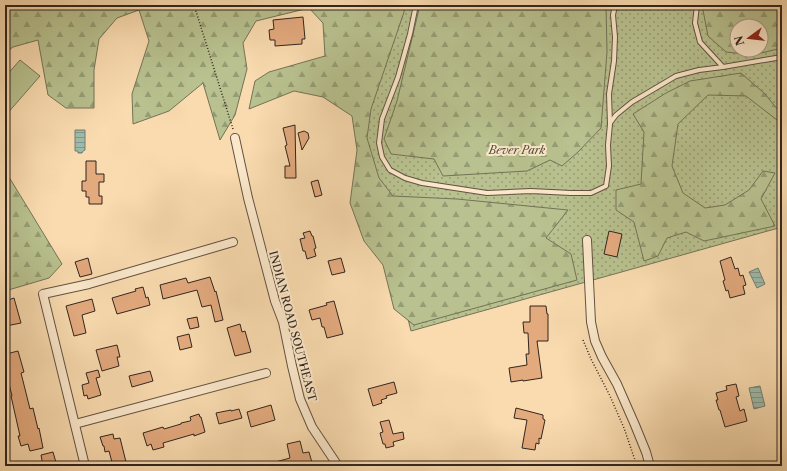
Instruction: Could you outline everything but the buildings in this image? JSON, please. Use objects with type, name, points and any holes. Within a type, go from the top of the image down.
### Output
[{"type":"street","name":"INDIAN ROAD SOUTHEAST","points":[[235,138],[248,198],[275,301],[283,322],[300,399],[312,427],[338,466]]},
{"type":"street","points":[[588,240],[591,322],[595,341],[636,425],[650,466]]},
{"type":"street","points":[[85,466],[43,294],[89,284],[233,242]]},
{"type":"street","points":[[74,424],[266,373]]},
{"type":"lane","points":[[416,5],[410,34],[398,77],[382,119],[379,143],[382,157],[390,170],[405,178],[422,183],[487,193],[531,191],[591,193],[606,186],[609,166],[609,94],[614,61],[615,37],[613,15],[615,5]]},
{"type":"lane","points":[[697,5],[695,23],[700,42],[723,67]]},
{"type":"lane","points":[[610,124],[616,115],[632,102],[676,76],[699,70],[782,57]]},
{"type":"path","points":[[5,15],[7,14],[9,5]]},
{"type":"path","points":[[194,5],[235,138]]},
{"type":"path","points":[[583,340],[619,415],[637,466]]},
{"type":"green space","points":[[5,5],[405,5],[404,12],[371,109],[367,138],[379,178],[393,196],[457,199],[568,210],[546,238],[571,254],[577,280],[414,325],[394,309],[383,265],[364,241],[350,203],[357,150],[352,116],[323,97],[294,91],[249,109],[255,81],[269,72],[325,56],[323,23],[309,8],[256,21],[243,43],[247,69],[235,115],[220,140],[203,83],[169,111],[133,124],[132,94],[149,41],[139,10],[117,18],[99,39],[94,70],[94,108],[66,108],[48,95],[38,40],[13,47],[5,53]]},
{"type":"green space","name":"Bever Park","points":[[330,5],[782,5],[782,227],[411,331]]},
{"type":"green space","points":[[420,5],[606,5],[607,52],[601,128],[562,166],[550,160],[527,171],[443,176],[434,159],[391,154],[384,139],[397,101]]},
{"type":"green space","points":[[702,5],[782,5],[782,48],[769,51],[769,18],[729,18],[729,52],[726,52],[708,36]]},
{"type":"green space","points":[[20,60],[40,76],[6,115],[5,77]]},
{"type":"green space","points":[[741,73],[765,94],[782,116],[777,120],[746,96],[708,95],[678,124],[672,166],[683,193],[705,208],[725,205],[749,190],[763,171],[775,173],[761,199],[775,226],[704,241],[686,232],[667,238],[658,256],[644,261],[634,222],[616,210],[616,190],[641,184],[644,132],[633,114],[666,93],[690,81]]},
{"type":"green space","points":[[5,168],[62,264],[49,278],[5,291]]},
{"type":"shaded area","points":[[75,130],[85,130],[85,150],[82,153],[75,151]]},
{"type":"shaded area","points":[[758,268],[765,284],[757,288],[749,272]]},
{"type":"shaded area","points":[[760,386],[765,406],[754,409],[749,388]]}]
